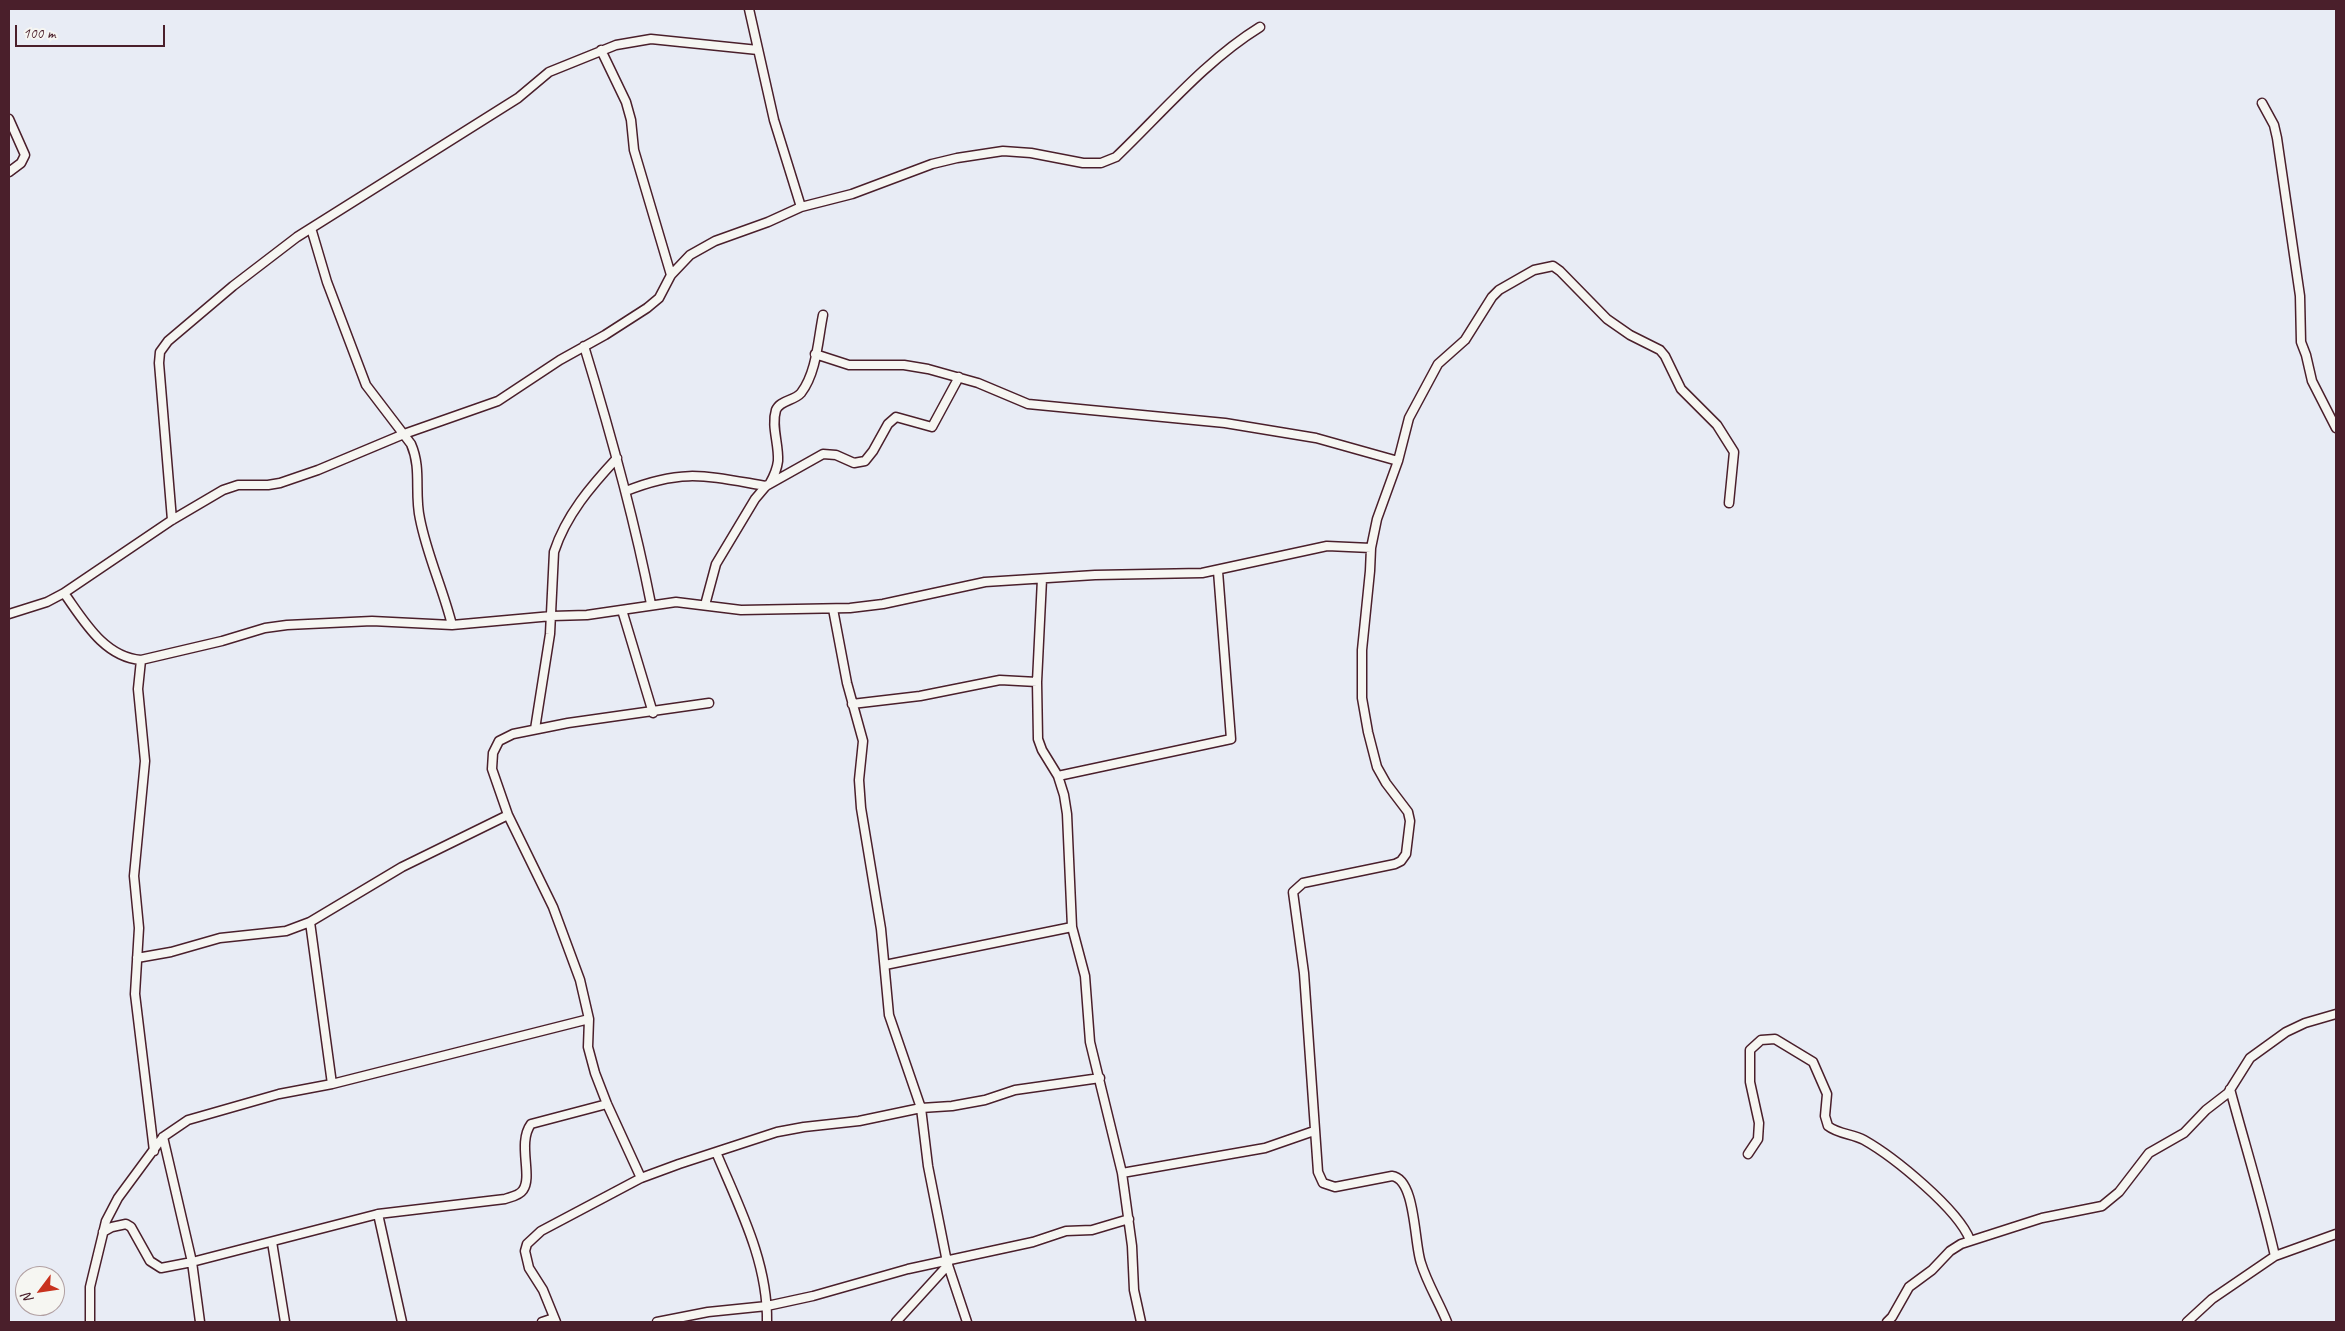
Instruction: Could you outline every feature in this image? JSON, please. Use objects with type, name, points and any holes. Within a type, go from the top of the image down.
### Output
[{"type":"street","points":[[749,9],[774,120],[801,207]]},
{"type":"street","points":[[9,614],[47,602],[64,593],[172,520],[222,490],[238,485],[280,483],[318,470],[404,434],[498,402],[560,360],[647,308],[665,290],[671,275],[700,248],[801,207],[852,194],[932,164],[983,153],[1003,151],[1032,153],[1083,163],[1101,163],[1116,157],[1213,61],[1235,43],[1260,27]]},
{"type":"street","points":[[172,520],[160,400],[160,352],[168,341],[213,302],[311,228],[518,98],[532,88],[544,75],[601,50],[626,42],[651,39],[758,50]]},
{"type":"street","points":[[601,50],[626,102],[631,120],[634,150],[671,275]]},
{"type":"street","points":[[2262,103],[2274,124],[2277,138],[2300,296],[2300,342],[2306,355],[2312,381],[2336,428]]},
{"type":"street","points":[[9,119],[25,154],[21,163],[9,172]]},
{"type":"street","points":[[311,228],[327,282],[366,385],[404,434],[415,453],[418,467],[417,504],[422,530],[452,625]]},
{"type":"street","points":[[1447,1322],[1420,1262],[1412,1206],[1401,1181],[1397,1177],[1392,1176],[1335,1187],[1327,1186],[1319,1178],[1314,1131],[1314,1103],[1304,973],[1293,892],[1303,883],[1401,861],[1406,854],[1410,829],[1408,812],[1386,783],[1375,761],[1368,732],[1362,698],[1362,650],[1371,548],[1377,519],[1398,461],[1408,418],[1438,364],[1465,340],[1492,297],[1503,287],[1534,270],[1552,266],[1560,271],[1607,319],[1630,335],[1660,350],[1665,356],[1681,389],[1717,425],[1734,452],[1729,503]]},
{"type":"street","points":[[705,605],[716,564],[755,499],[768,484],[778,463],[775,416],[777,409],[801,392],[810,375],[823,315]]},
{"type":"street","points":[[584,346],[626,491],[651,604]]},
{"type":"street","points":[[815,354],[849,365],[904,365],[959,377],[1028,404],[1225,423],[1316,438],[1398,461]]},
{"type":"street","points":[[626,491],[664,478],[692,475],[768,484],[823,454],[836,455],[854,463],[864,461],[873,451],[888,424],[896,417],[932,427],[959,377]]},
{"type":"street","points":[[535,729],[552,616],[552,564],[558,539],[582,498],[617,458]]},
{"type":"street","points":[[64,593],[101,642],[110,650],[131,659],[141,660],[222,641],[265,628],[287,625],[372,621],[452,625],[552,616],[587,615],[651,604],[676,602],[741,610],[833,609],[883,604],[985,582],[1218,570],[1286,553],[1327,546],[1371,548]]},
{"type":"street","points":[[1058,776],[1231,739],[1218,570]]},
{"type":"street","points":[[1042,579],[1037,682],[1038,739],[1042,750],[1058,776],[1064,795],[1067,814],[1072,927],[1085,976],[1090,1042],[1122,1174],[1134,1290],[1141,1322]]},
{"type":"street","points":[[833,609],[852,704],[863,741],[859,780],[861,808],[881,929],[891,1022],[921,1108],[928,1166],[947,1263],[968,1322]]},
{"type":"street","points":[[622,610],[653,713]]},
{"type":"street","points":[[141,660],[138,689],[145,762],[134,876],[139,928],[135,994],[136,1022],[154,1151]]},
{"type":"street","points":[[852,704],[920,696],[991,681],[1037,682]]},
{"type":"street","points":[[641,1178],[607,1104],[590,1058],[587,1041],[589,1019],[580,980],[553,907],[508,815],[492,770],[493,753],[499,742],[506,736],[535,729],[568,723],[653,713],[709,703]]},
{"type":"street","points":[[138,958],[171,952],[220,938],[286,931],[310,922],[402,866],[508,815]]},
{"type":"street","points":[[310,922],[332,1084]]},
{"type":"street","points":[[885,966],[1072,927]]},
{"type":"street","points":[[1886,1322],[1892,1317],[1909,1287],[1932,1270],[1950,1251],[1970,1240],[2042,1218],[2102,1206],[2119,1192],[2149,1153],[2184,1133],[2230,1089],[2250,1058],[2265,1046],[2305,1023],[2336,1014]]},
{"type":"street","points":[[90,1322],[90,1288],[103,1232],[118,1198],[164,1137],[182,1124],[202,1116],[279,1094],[332,1084],[589,1019]]},
{"type":"street","points":[[1748,1154],[1758,1138],[1759,1123],[1751,1089],[1750,1050],[1761,1040],[1774,1039],[1812,1062],[1827,1094],[1825,1116],[1828,1126],[1866,1141],[1903,1169],[1949,1209],[1961,1223],[1970,1240]]},
{"type":"street","points":[[542,1322],[555,1320],[543,1290],[528,1268],[525,1251],[527,1244],[542,1231],[641,1178],[777,1132],[804,1126],[859,1121],[921,1108],[952,1106],[986,1100],[1014,1090],[1100,1078]]},
{"type":"street","points":[[2230,1089],[2238,1122],[2259,1186],[2275,1256]]},
{"type":"street","points":[[103,1232],[112,1226],[126,1224],[131,1227],[155,1266],[161,1268],[192,1262],[378,1214],[465,1205],[515,1196],[522,1191],[526,1182],[526,1131],[530,1124],[607,1104]]},
{"type":"street","points":[[1122,1174],[1265,1148],[1314,1131]]},
{"type":"street","points":[[164,1137],[192,1262],[200,1322]]},
{"type":"street","points":[[716,1152],[754,1245],[762,1274],[767,1306],[767,1322]]},
{"type":"street","points":[[378,1214],[402,1322]]},
{"type":"street","points":[[657,1322],[708,1312],[767,1306],[813,1296],[908,1269],[947,1263],[1033,1242],[1066,1231],[1092,1230],[1128,1219]]},
{"type":"street","points":[[2187,1322],[2212,1299],[2275,1256],[2336,1234]]},
{"type":"street","points":[[272,1242],[285,1322]]},
{"type":"street","points":[[896,1322],[947,1263]]}]
